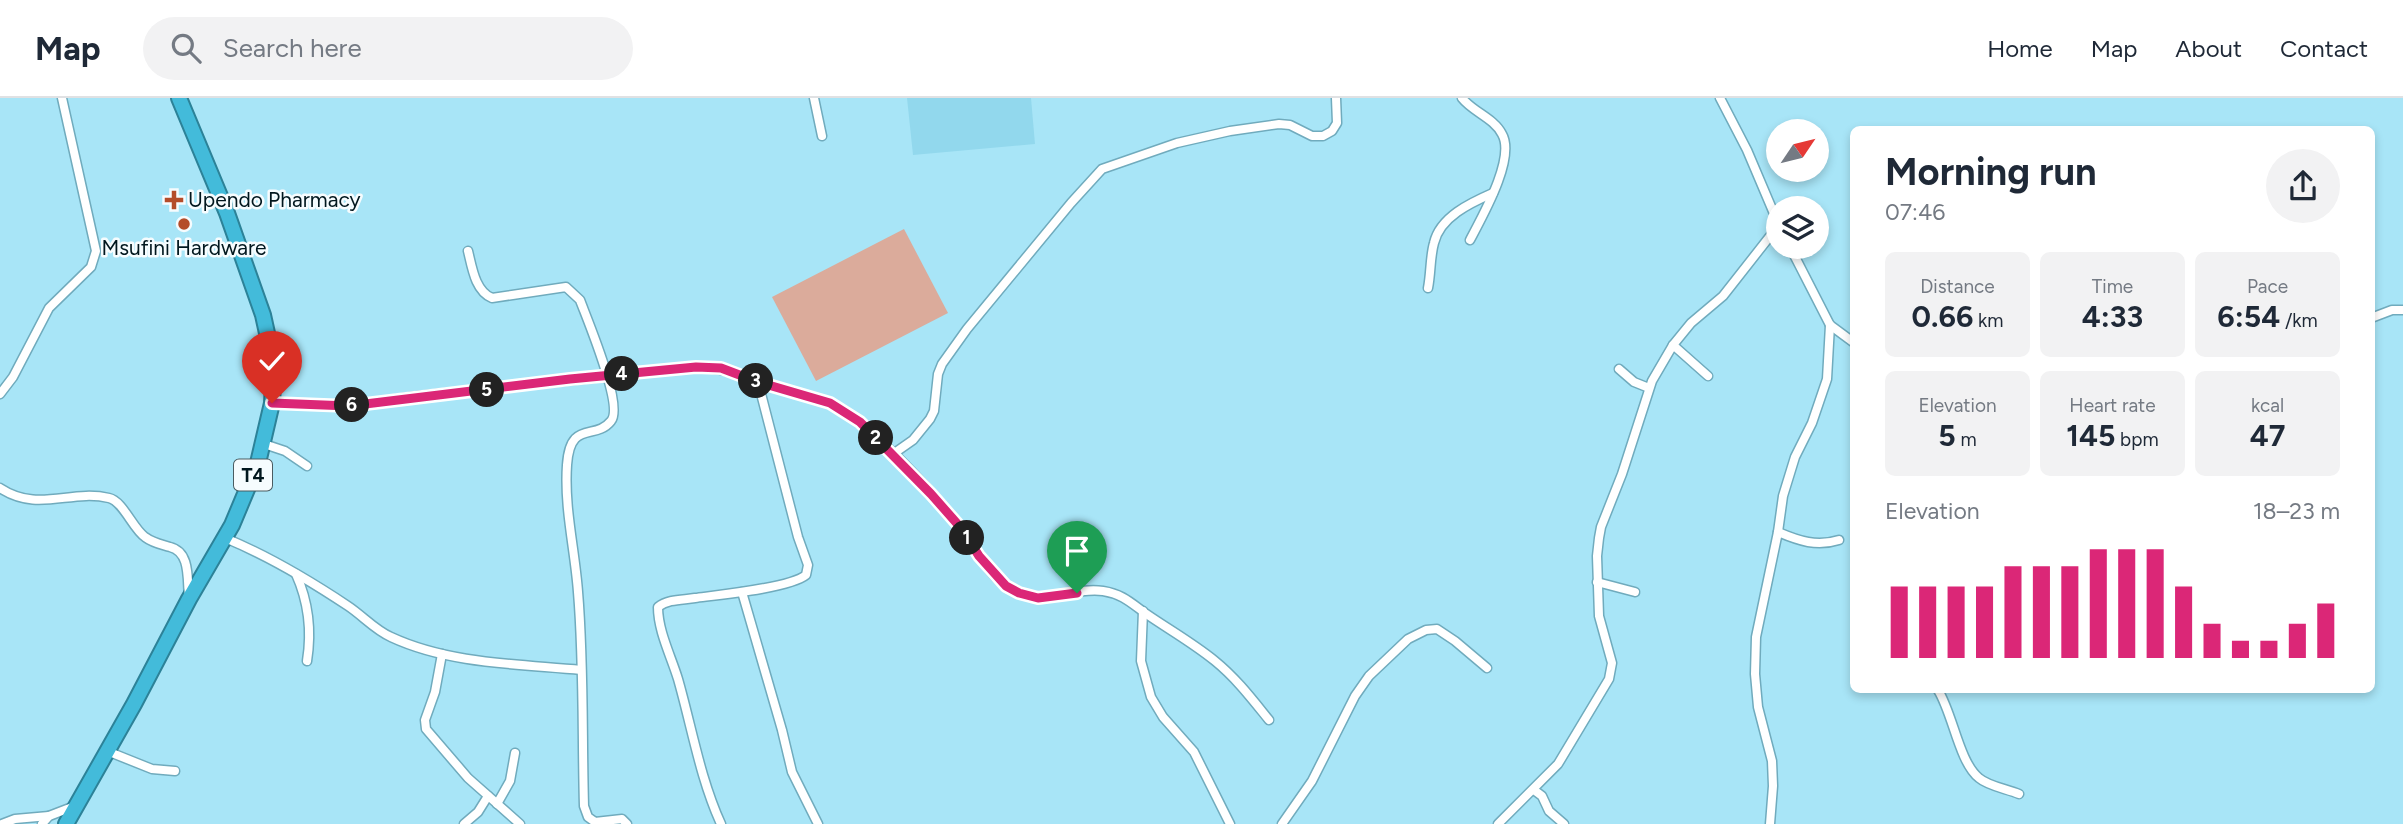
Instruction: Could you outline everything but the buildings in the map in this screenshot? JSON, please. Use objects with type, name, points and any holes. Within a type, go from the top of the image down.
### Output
[{"type":"highway","name":"T4","points":[[66,824],[245,499],[264,444],[272,403],[274,365],[263,316],[227,213],[179,98]]},
{"type":"street","points":[[0,394],[13,377],[50,308],[91,267],[96,251],[62,98]]},
{"type":"street","points":[[814,98],[822,136]]},
{"type":"street","points":[[893,454],[913,440],[930,419],[934,411],[942,364],[967,329],[1102,169],[1177,143],[1230,131],[1279,124],[1290,125],[1311,136],[1323,136],[1332,131],[1337,123],[1336,98]]},
{"type":"street","points":[[1462,98],[1471,108],[1496,125],[1506,143],[1504,163],[1493,193],[1470,240]]},
{"type":"street","points":[[1720,98],[1747,150],[1766,196]]},
{"type":"street","points":[[1428,288],[1433,243],[1437,233],[1459,211],[1493,193]]},
{"type":"street","points":[[1498,824],[1558,764],[1609,679],[1612,663],[1599,616],[1597,556],[1601,527],[1622,474],[1649,388],[1673,345],[1691,323],[1723,296],[1766,240]]},
{"type":"street","points":[[468,251],[479,287],[486,296],[510,296],[566,287],[572,290],[580,300],[608,376],[614,415],[611,422],[573,440],[566,464],[567,508],[578,591],[584,806],[593,823],[622,819],[627,824]]},
{"type":"street","points":[[1796,259],[1830,325],[1850,340]]},
{"type":"street","points":[[2375,316],[2392,310],[2403,310]]},
{"type":"street","points":[[1770,824],[1772,761],[1758,707],[1756,638],[1779,532],[1783,496],[1827,379],[1830,325]]},
{"type":"street","points":[[1673,345],[1708,376]]},
{"type":"street","points":[[272,403],[349,406],[696,367],[721,368],[830,403],[860,422],[961,528],[979,556],[1006,586],[1038,598],[1101,591],[1123,596],[1217,663],[1241,686],[1269,720]]},
{"type":"street","points":[[1619,369],[1634,382],[1649,388]]},
{"type":"street","points":[[721,824],[709,798],[678,679],[661,627],[658,607],[670,602],[742,592],[802,579],[808,570],[758,382]]},
{"type":"street","points":[[264,444],[285,451],[307,466]]},
{"type":"street","points":[[0,488],[13,496],[39,502],[77,496],[110,498],[143,536],[181,552],[187,569],[189,600]]},
{"type":"street","points":[[1779,532],[1797,540],[1818,544],[1839,540]]},
{"type":"street","points":[[225,538],[260,552],[358,612],[390,637],[442,654],[581,670]]},
{"type":"street","points":[[296,574],[308,606],[310,635],[307,662]]},
{"type":"street","points":[[1597,582],[1634,592]]},
{"type":"street","points":[[742,592],[792,772],[818,824]]},
{"type":"street","points":[[1143,611],[1141,661],[1151,697],[1163,717],[1194,752],[1230,824]]},
{"type":"street","points":[[1282,824],[1312,781],[1355,696],[1369,676],[1408,639],[1426,630],[1437,629],[1487,668]]},
{"type":"street","points":[[442,654],[435,692],[425,720],[426,729],[468,778],[520,824]]},
{"type":"street","points":[[1940,693],[1948,705],[1967,766],[1980,780],[2020,794]]},
{"type":"street","points":[[107,751],[152,769],[175,771]]},
{"type":"street","points":[[497,804],[510,781],[515,753]]},
{"type":"street","points":[[1534,790],[1542,796],[1549,811],[1564,824]]},
{"type":"street","points":[[464,824],[478,812],[488,796]]},
{"type":"street","points":[[2,824],[15,819],[49,816],[76,806]]},
{"type":"street","points":[[42,824],[49,816]]},
{"type":"shaded area","points":[[907,98],[1031,98],[1035,144],[913,155]]},
{"type":"shaded area","points":[[904,229],[948,313],[816,381],[772,297]]},
{"type":"place","name":"Upendo Pharmacy","points":[[174,200]]},
{"type":"place","name":"Msufini Hardware","points":[[184,224]]},
{"type":"route","points":[[272,403],[349,406],[570,379],[696,367],[721,368],[830,403],[860,422],[931,494],[961,528],[995,576],[1006,586],[1038,598],[1077,593]]}]
